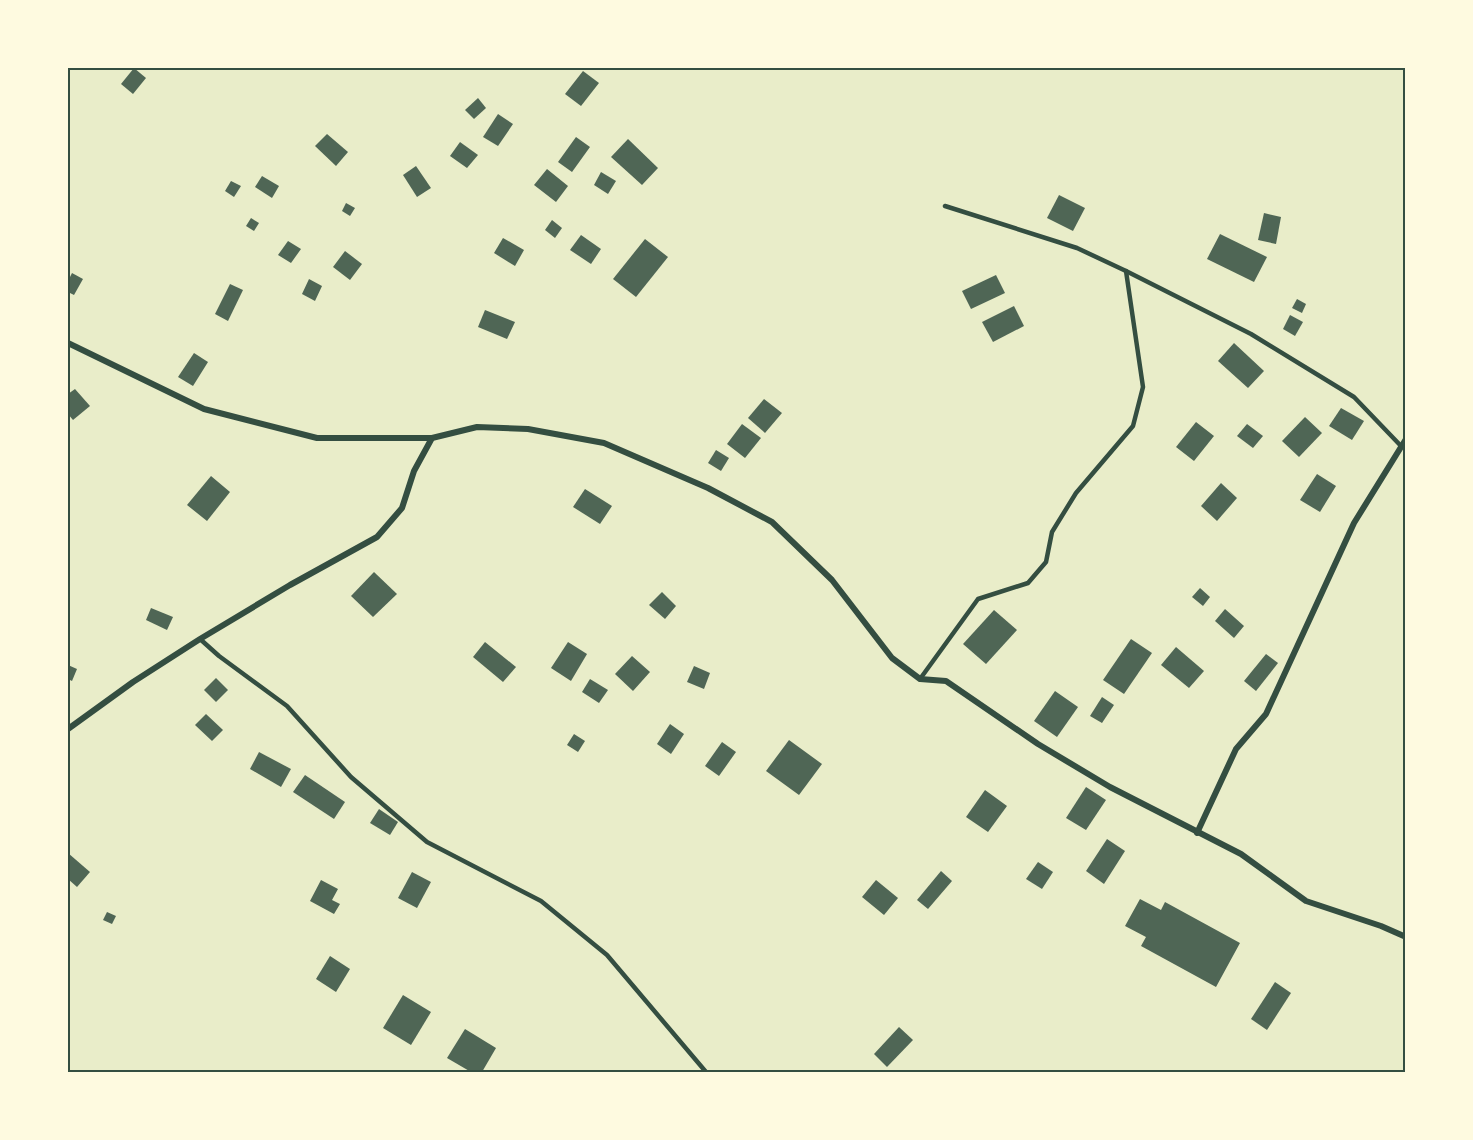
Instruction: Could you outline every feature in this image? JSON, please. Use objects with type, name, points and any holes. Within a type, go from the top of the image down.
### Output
[{"type":"street","points":[[68,343],[204,409],[318,438],[432,438],[477,427],[528,429],[604,443],[708,488],[772,522],[832,580],[892,658],[920,679],[946,681],[1079,769],[1197,833],[1241,854],[1306,901],[1381,926],[1406,937]]},
{"type":"street","points":[[68,729],[200,639],[290,585],[377,537],[402,508],[414,471],[432,438]]},
{"type":"street","points":[[1197,833],[1236,749],[1266,714],[1354,523],[1406,439]]},
{"type":"lane","points":[[945,206],[1077,248],[1251,334],[1354,397],[1403,447]]},
{"type":"lane","points":[[920,679],[978,599],[1028,583],[1046,562],[1052,532],[1076,493],[1133,426],[1143,387],[1126,271]]},
{"type":"lane","points":[[200,639],[286,706],[351,777],[427,842],[541,901],[607,955],[706,1072]]},
{"type":"building","points":[[134,68],[146,78],[133,94],[121,84]]},
{"type":"building","points":[[583,71],[599,83],[581,106],[565,94]]},
{"type":"building","points":[[478,98],[486,108],[474,119],[465,110]]},
{"type":"building","points":[[498,114],[513,124],[498,146],[483,137]]},
{"type":"building","points":[[327,134],[348,152],[336,166],[315,146]]},
{"type":"building","points":[[576,137],[590,147],[572,172],[558,162]]},
{"type":"building","points":[[628,139],[658,168],[642,185],[611,157]]},
{"type":"building","points":[[460,142],[478,155],[467,168],[450,156]]},
{"type":"building","points":[[416,166],[431,188],[417,197],[403,175]]},
{"type":"building","points":[[547,169],[568,186],[556,202],[534,185]]},
{"type":"building","points":[[601,172],[616,181],[608,194],[594,185]]},
{"type":"building","points":[[262,176],[279,186],[272,198],[255,187]]},
{"type":"building","points":[[231,181],[241,186],[234,197],[225,191]]},
{"type":"building","points":[[1059,195],[1085,208],[1073,231],[1047,218]]},
{"type":"building","points":[[346,203],[355,208],[350,216],[342,211]]},
{"type":"building","points":[[1264,213],[1281,217],[1276,244],[1258,240]]},
{"type":"building","points":[[251,218],[259,223],[254,231],[246,226]]},
{"type":"building","points":[[552,220],[562,228],[555,238],[545,230]]},
{"type":"building","points":[[1220,234],[1267,257],[1254,282],[1207,259]]},
{"type":"building","points":[[581,235],[601,249],[591,264],[570,250]]},
{"type":"building","points":[[503,238],[524,250],[515,266],[494,253]]},
{"type":"building","points":[[645,239],[668,257],[636,297],[613,279]]},
{"type":"building","points":[[288,241],[301,249],[291,263],[278,255]]},
{"type":"building","points":[[345,251],[362,264],[350,280],[333,267]]},
{"type":"building","points":[[72,273],[83,279],[74,295],[68,292],[68,281]]},
{"type":"building","points":[[996,275],[1005,293],[971,309],[962,291]]},
{"type":"building","points":[[309,279],[322,286],[315,301],[302,294]]},
{"type":"building","points":[[230,284],[243,290],[228,321],[215,314]]},
{"type":"building","points":[[1297,299],[1306,304],[1302,313],[1292,308]]},
{"type":"building","points":[[1014,306],[1024,326],[993,342],[982,322]]},
{"type":"building","points":[[485,310],[515,322],[507,339],[478,327]]},
{"type":"building","points":[[1290,315],[1303,322],[1295,336],[1283,329]]},
{"type":"building","points":[[1234,343],[1264,371],[1248,388],[1218,361]]},
{"type":"building","points":[[194,353],[208,362],[193,386],[178,377]]},
{"type":"building","points":[[75,389],[90,406],[73,420],[68,414],[68,394]]},
{"type":"building","points":[[764,399],[782,413],[765,433],[748,418]]},
{"type":"building","points":[[1341,408],[1364,421],[1352,440],[1329,426]]},
{"type":"building","points":[[1305,417],[1322,433],[1299,457],[1282,441]]},
{"type":"building","points":[[1196,422],[1214,436],[1194,461],[1176,447]]},
{"type":"building","points":[[742,424],[761,438],[745,458],[727,444]]},
{"type":"building","points":[[1247,424],[1263,436],[1253,448],[1237,436]]},
{"type":"building","points":[[716,450],[729,458],[721,471],[708,463]]},
{"type":"building","points":[[1317,474],[1336,486],[1320,512],[1300,500]]},
{"type":"building","points":[[211,476],[230,492],[207,521],[187,505]]},
{"type":"building","points":[[1221,483],[1237,498],[1217,521],[1201,506]]},
{"type":"building","points":[[585,489],[612,506],[600,524],[573,507]]},
{"type":"building","points":[[374,572],[397,594],[373,617],[351,596]]},
{"type":"building","points":[[1200,588],[1210,597],[1203,606],[1192,597]]},
{"type":"building","points":[[662,592],[676,606],[665,619],[649,605]]},
{"type":"building","points":[[151,608],[173,617],[167,630],[146,620]]},
{"type":"building","points":[[1225,609],[1244,626],[1234,638],[1215,621]]},
{"type":"building","points":[[994,610],[1017,630],[986,664],[963,644]]},
{"type":"building","points":[[1131,639],[1152,653],[1124,694],[1103,680]]},
{"type":"building","points":[[485,642],[516,667],[503,682],[473,657]]},
{"type":"building","points":[[568,642],[587,654],[571,681],[551,668]]},
{"type":"building","points":[[1176,647],[1204,671],[1189,688],[1161,665]]},
{"type":"building","points":[[1266,654],[1278,663],[1256,691],[1244,681]]},
{"type":"building","points":[[632,656],[650,672],[633,691],[615,674]]},
{"type":"building","points":[[68,665],[77,669],[72,681],[68,679]]},
{"type":"building","points":[[694,666],[710,673],[704,689],[687,682]]},
{"type":"building","points":[[216,678],[228,690],[216,702],[204,690]]},
{"type":"building","points":[[590,679],[608,690],[599,703],[582,692]]},
{"type":"building","points":[[1055,691],[1078,707],[1057,737],[1034,721]]},
{"type":"building","points":[[1102,697],[1114,705],[1102,723],[1090,716]]},
{"type":"building","points":[[206,714],[223,730],[212,741],[195,725]]},
{"type":"building","points":[[670,724],[684,734],[671,754],[657,744]]},
{"type":"building","points":[[574,734],[585,741],[578,752],[567,745]]},
{"type":"building","points":[[789,740],[822,764],[799,795],[766,771]]},
{"type":"building","points":[[722,742],[736,752],[719,776],[705,766]]},
{"type":"building","points":[[259,752],[291,769],[281,787],[250,769]]},
{"type":"building","points":[[305,775],[345,802],[334,819],[293,792]]},
{"type":"building","points":[[1086,787],[1106,800],[1086,830],[1066,818]]},
{"type":"building","points":[[985,790],[1007,806],[988,832],[966,817]]},
{"type":"building","points":[[379,809],[398,822],[390,835],[370,823]]},
{"type":"building","points":[[1107,839],[1125,851],[1104,884],[1086,871]]},
{"type":"building","points":[[68,853],[90,872],[77,887],[68,879]]},
{"type":"building","points":[[1038,862],[1053,872],[1042,889],[1026,879]]},
{"type":"building","points":[[941,871],[952,881],[928,909],[917,900]]},
{"type":"building","points":[[412,872],[431,882],[417,908],[398,898]]},
{"type":"building","points":[[321,880],[338,889],[332,900],[340,904],[334,914],[310,901]]},
{"type":"building","points":[[876,880],[898,898],[884,915],[862,897]]},
{"type":"building","points":[[1140,899],[1161,910],[1165,902],[1240,943],[1216,987],[1141,946],[1146,937],[1125,926]]},
{"type":"building","points":[[107,912],[116,916],[112,924],[103,920]]},
{"type":"building","points":[[330,956],[350,969],[336,992],[316,979]]},
{"type":"building","points":[[1275,982],[1291,993],[1267,1030],[1251,1019]]},
{"type":"building","points":[[403,995],[431,1012],[411,1045],[383,1028]]},
{"type":"building","points":[[899,1027],[913,1040],[887,1067],[874,1054]]},
{"type":"building","points":[[465,1029],[496,1048],[482,1072],[471,1072],[447,1058]]}]
